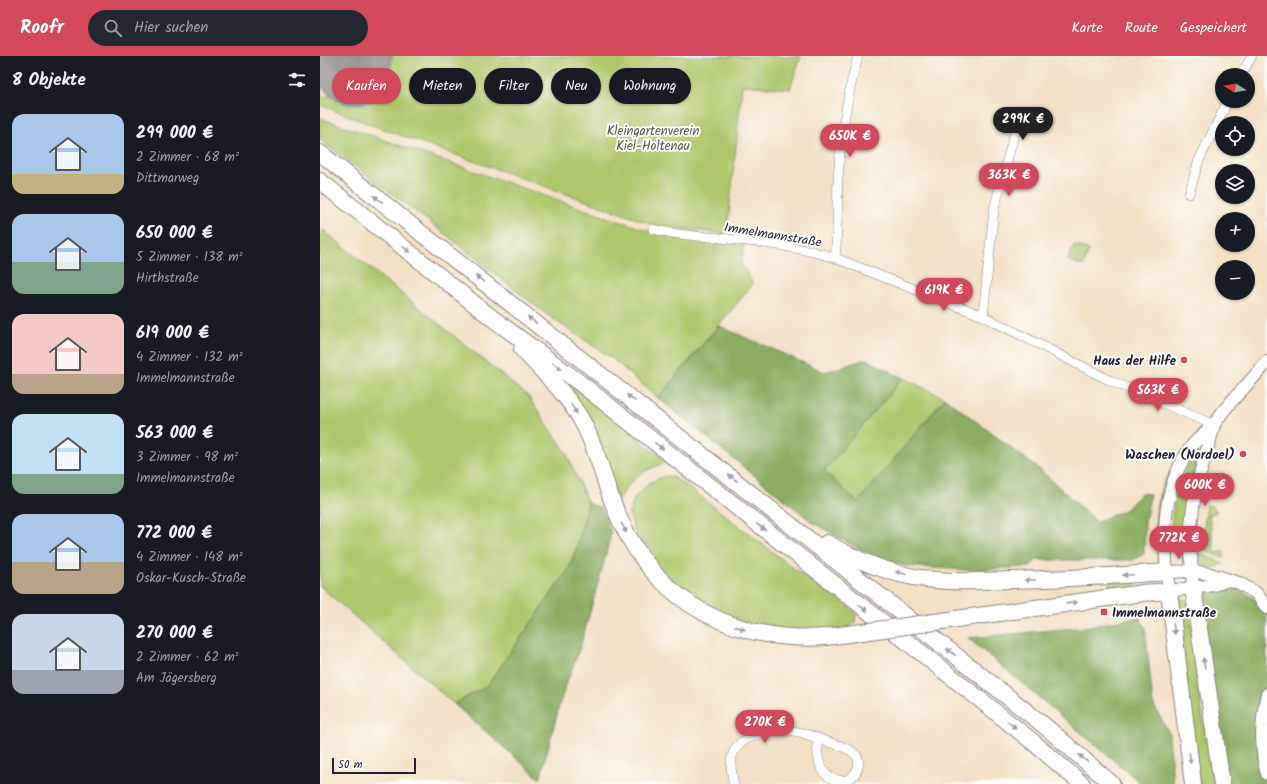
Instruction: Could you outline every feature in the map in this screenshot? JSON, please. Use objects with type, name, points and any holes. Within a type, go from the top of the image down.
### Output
[{"type":"highway","points":[[320,153],[1046,727],[1112,784]]},
{"type":"highway","points":[[320,181],[492,318],[598,398],[993,710],[1082,784]]},
{"type":"highway","points":[[492,318],[567,397],[582,421],[594,445],[620,521],[640,556],[663,582],[704,613],[721,621],[743,629],[770,636],[786,638],[826,637],[1137,594],[1169,591],[1193,784]]},
{"type":"highway","points":[[774,511],[841,552],[870,565],[920,578],[955,582],[1053,579],[1167,572]]},
{"type":"highway","points":[[1193,588],[1222,784]]},
{"type":"street","points":[[835,258],[837,242],[838,174],[842,132],[858,56]]},
{"type":"street","points":[[1245,68],[1252,56]]},
{"type":"street","points":[[1190,194],[1199,160],[1225,108]]},
{"type":"street","points":[[983,316],[994,209],[1020,113]]},
{"type":"street","name":"Immelmannstraße","points":[[653,229],[687,235],[801,249],[835,258],[983,316],[1119,384],[1214,425]]},
{"type":"street","points":[[1228,580],[1214,585],[1169,591],[1165,554],[1164,522],[1174,482],[1188,451],[1202,434],[1214,425],[1226,408],[1267,362]]},
{"type":"street","points":[[1193,588],[1191,528],[1193,509],[1202,467],[1214,425]]},
{"type":"street","points":[[1167,572],[1192,571],[1214,574],[1239,583],[1256,593],[1267,608]]},
{"type":"street","points":[[1267,694],[1262,731],[1267,774]]},
{"type":"street","points":[[734,784],[731,766],[732,755],[735,748],[746,738],[783,730],[793,731],[818,739],[846,749],[856,755],[858,766],[857,772],[853,777],[848,780],[836,780],[830,778],[826,774],[817,756],[818,739]]},
{"type":"green space","name":"Kleingartenverein Kiel-Holtenau","points":[[320,56],[324,56],[321,96],[332,97],[332,104],[401,104],[401,68],[384,68],[385,56],[801,56],[790,89],[742,85],[727,234],[657,226],[372,125],[320,105]]},
{"type":"green space","points":[[320,118],[659,234],[744,245],[741,263],[753,284],[658,398],[613,359],[546,314],[426,219],[320,140]]},
{"type":"green space","points":[[323,230],[528,396],[566,452],[588,503],[580,537],[569,569],[487,686],[454,704],[320,586],[320,235]]},
{"type":"green space","points":[[1074,245],[1089,250],[1083,266],[1068,260]]},
{"type":"green space","points":[[719,326],[825,372],[866,359],[903,378],[824,471],[858,502],[945,398],[1038,468],[1097,522],[1127,509],[1141,493],[1150,494],[1145,523],[1144,554],[1133,560],[1036,560],[1030,567],[966,570],[904,566],[861,550],[812,522],[658,398]]},
{"type":"green space","points":[[553,370],[667,462],[638,475],[628,485],[619,500]]},
{"type":"green space","points":[[903,378],[945,398],[858,502],[823,471]]},
{"type":"green space","points":[[1196,452],[1199,453],[1188,498],[1183,544],[1171,544],[1172,519],[1176,496],[1179,485],[1189,463]]},
{"type":"green space","points":[[1170,473],[1161,499],[1157,547],[1155,543],[1155,526],[1157,506],[1161,487]]},
{"type":"green space","points":[[666,476],[672,477],[692,490],[809,580],[851,608],[856,614],[855,623],[849,627],[820,633],[757,628],[719,612],[678,588],[656,563],[636,535],[629,514],[635,497],[650,482]]},
{"type":"green space","points":[[588,503],[601,508],[611,533],[581,644],[561,699],[540,779],[454,704],[487,686],[569,569],[580,537]]},
{"type":"green space","points":[[1207,505],[1212,506],[1217,511],[1209,515],[1215,553],[1224,552],[1224,558],[1205,549],[1203,544]]},
{"type":"green space","points":[[1197,553],[1224,563],[1217,568],[1210,569],[1202,562]]},
{"type":"green space","points":[[1228,580],[1267,608],[1267,784],[1222,784],[1193,588]]},
{"type":"green space","points":[[1109,581],[1135,582],[1135,587],[1110,591]]},
{"type":"green space","points":[[1181,598],[1187,601],[1188,604],[1213,784],[1198,784],[1178,599]]},
{"type":"green space","points":[[1139,617],[1145,626],[1153,704],[1169,733],[1173,784],[1142,784],[968,638],[1085,627]]},
{"type":"runway","points":[[354,68],[355,56]]},
{"type":"place","name":"Haus der Hilfe","points":[[1184,360]]},
{"type":"place","name":"Waschen (Nordoel)","points":[[1243,454]]},
{"type":"place","name":"Immelmannstraße","points":[[1104,612]]}]
